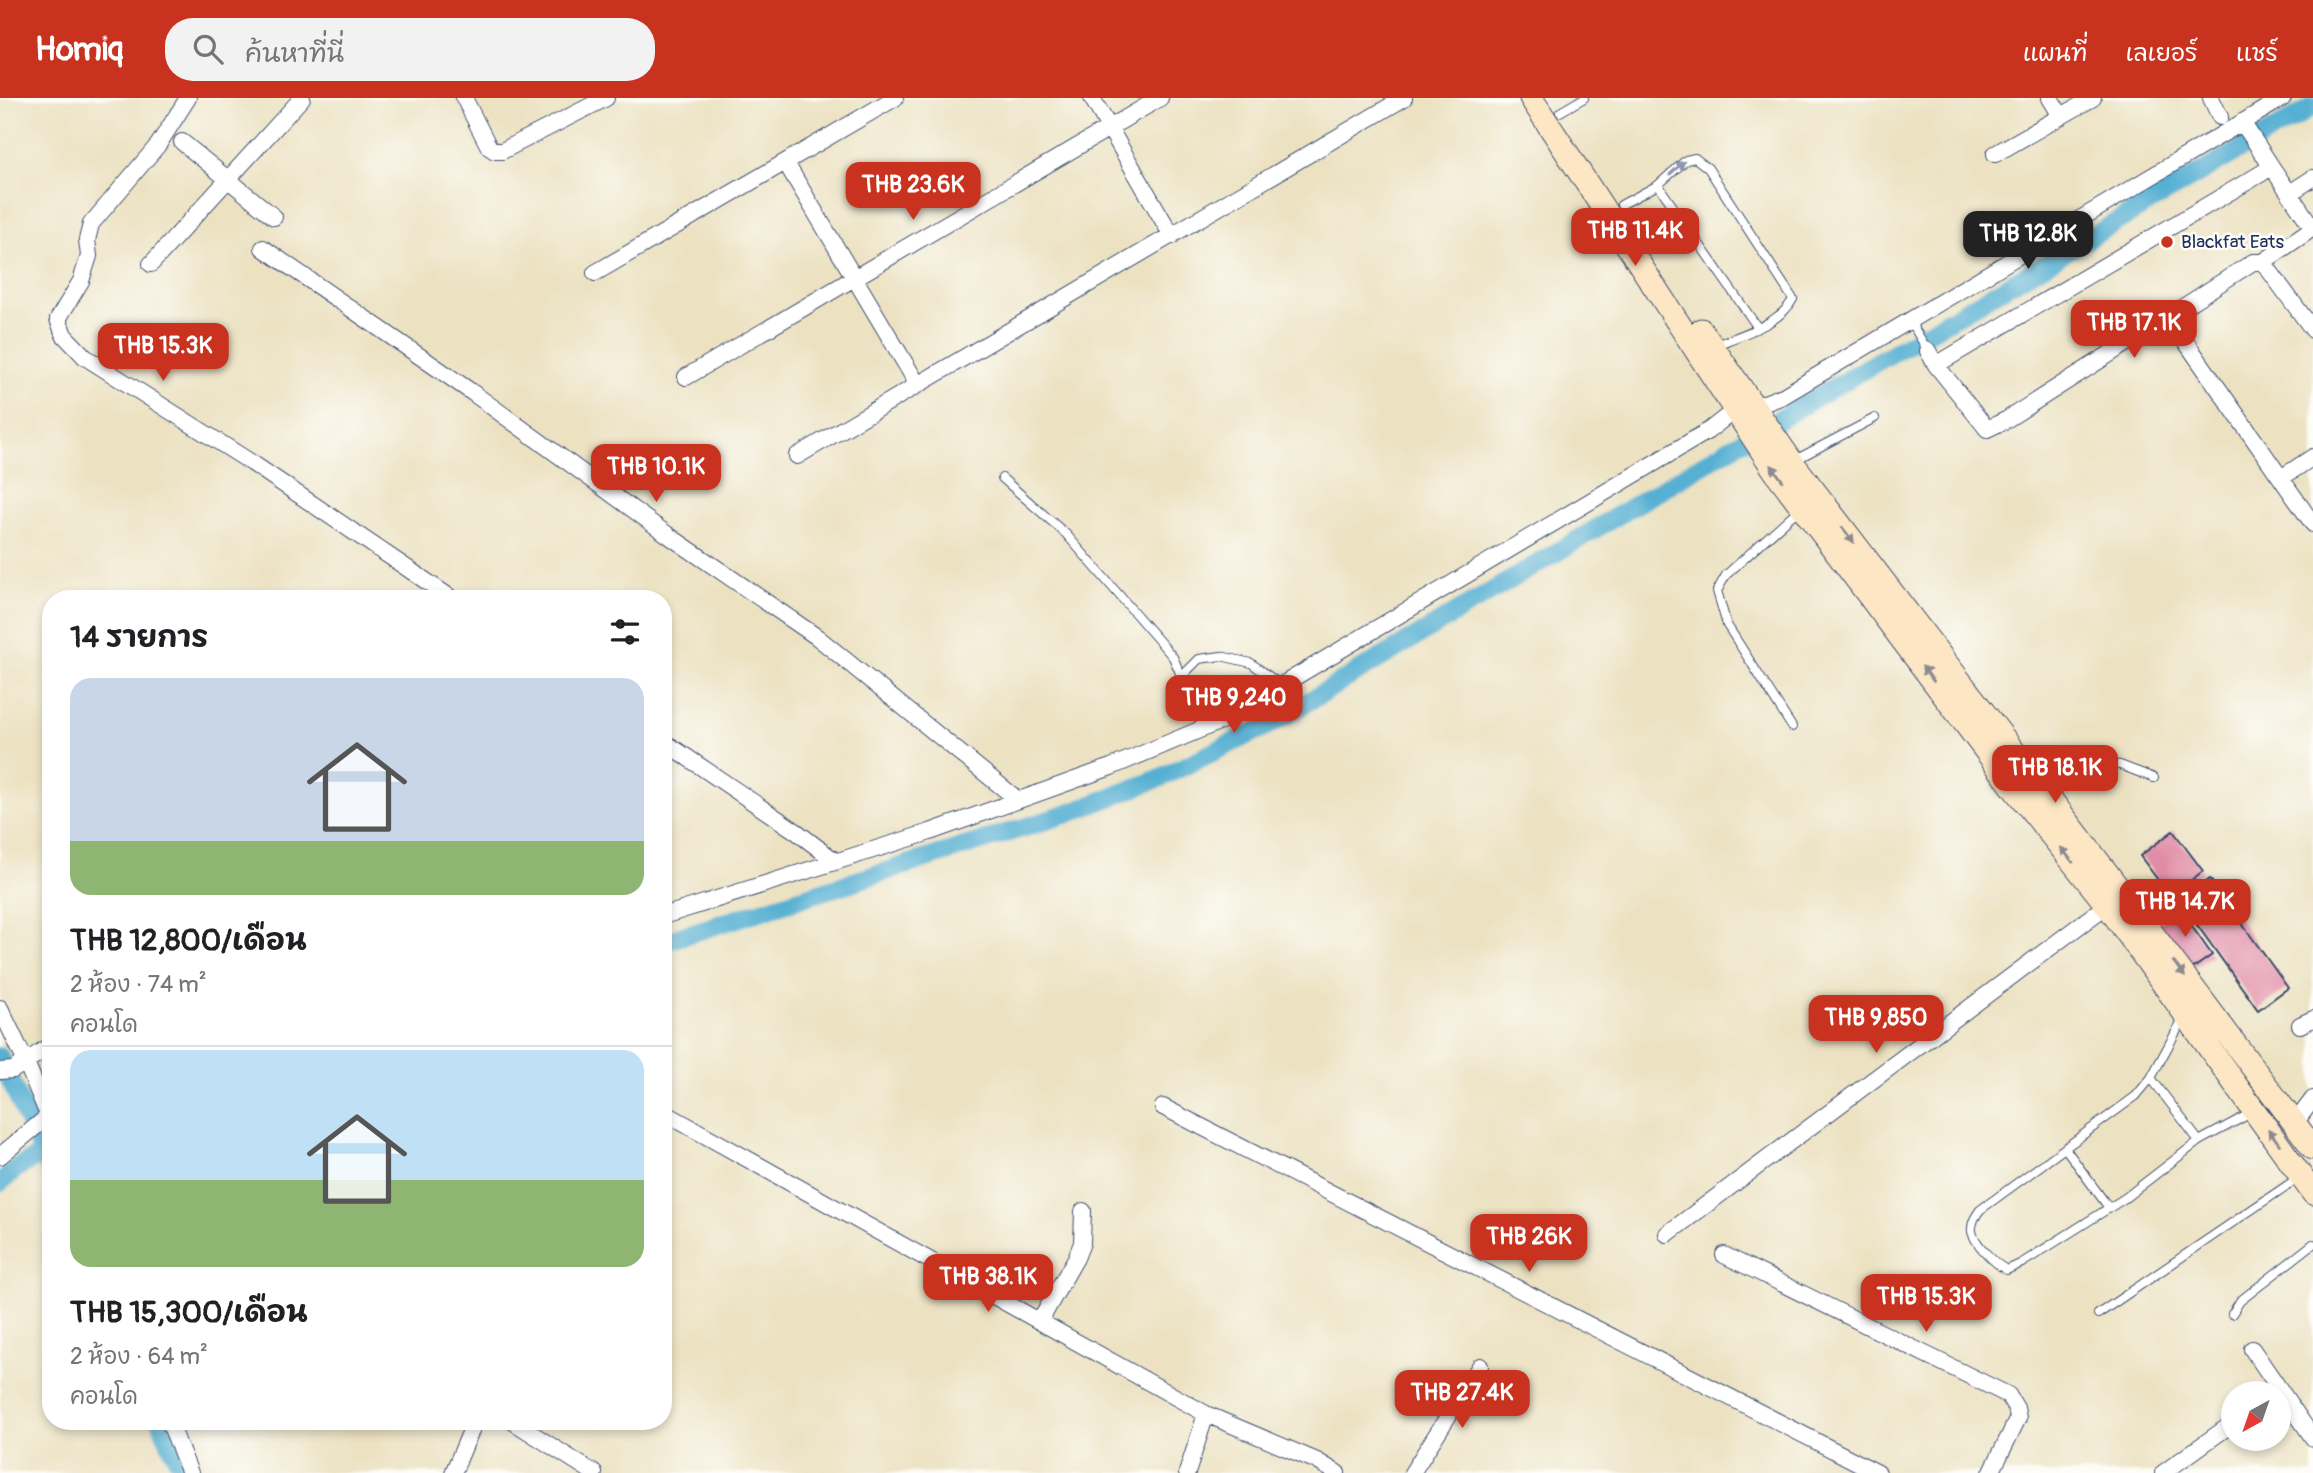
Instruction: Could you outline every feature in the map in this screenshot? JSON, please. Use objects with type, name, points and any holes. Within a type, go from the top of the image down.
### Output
[{"type":"street","points":[[188,98],[159,145],[91,224],[87,240],[89,256],[80,281],[58,319],[64,335],[85,356],[253,463],[438,590]]},
{"type":"street","points":[[152,264],[302,98]]},
{"type":"street","points":[[464,98],[489,147],[495,151],[502,150],[576,104],[606,98]]},
{"type":"street","points":[[594,273],[895,98]]},
{"type":"street","points":[[1092,98],[1172,236]]},
{"type":"street","points":[[686,377],[1160,98]]},
{"type":"street","points":[[797,456],[1404,98]]},
{"type":"street","points":[[1531,98],[1768,443],[1802,507],[2016,791],[2107,905],[2307,1184]]},
{"type":"street","points":[[2050,98],[2061,116]]},
{"type":"street","points":[[1995,154],[2093,98]]},
{"type":"street","points":[[2211,98],[2220,117]]},
{"type":"street","points":[[672,913],[930,832],[1111,767],[1223,720],[1708,431],[1783,396],[1912,324],[2283,98]]},
{"type":"street","points":[[1556,105],[1712,346],[1748,414]]},
{"type":"street","points":[[2242,122],[2313,227],[2263,262],[2253,261],[2007,419],[1987,429],[1932,358],[2251,181],[2271,166]]},
{"type":"street","points":[[183,142],[274,217]]},
{"type":"street","points":[[786,163],[918,385]]},
{"type":"street","points":[[2291,194],[2313,177]]},
{"type":"street","points":[[263,248],[473,393],[668,536],[817,637],[1018,800]]},
{"type":"street","points":[[2263,262],[2313,330]]},
{"type":"street","points":[[2163,320],[2174,325],[2313,524]]},
{"type":"street","points":[[1768,443],[1792,461],[2035,779],[2303,1116],[2313,1148]]},
{"type":"street","points":[[2281,478],[2313,457]]},
{"type":"street","points":[[672,747],[788,825],[835,861]]},
{"type":"street","points":[[1667,1234],[2107,905]]},
{"type":"street","points":[[0,1009],[13,1068],[42,1111]]},
{"type":"street","points":[[13,1068],[42,1050]]},
{"type":"street","points":[[2303,1116],[2313,1099]]},
{"type":"street","points":[[1163,1107],[1878,1473]]},
{"type":"street","points":[[672,1117],[1206,1414],[1317,1461],[1337,1473]]},
{"type":"street","points":[[0,1156],[42,1120]]},
{"type":"street","points":[[1040,1321],[1079,1251],[1082,1243],[1083,1211]]},
{"type":"street","points":[[1724,1255],[2008,1395],[2016,1408],[2018,1418],[1991,1473]]},
{"type":"street","points":[[2252,1349],[2272,1381]]},
{"type":"street","points":[[1412,1473],[1480,1366]]},
{"type":"street","points":[[2291,1408],[2313,1438]]},
{"type":"street","points":[[1187,1473],[1206,1414]]},
{"type":"street","points":[[173,1430],[190,1473]]},
{"type":"street","points":[[453,1473],[471,1430]]},
{"type":"street","points":[[526,1430],[594,1473]]},
{"type":"street","points":[[2163,1473],[2221,1432]]},
{"type":"lane","points":[[1556,105],[1584,98]]},
{"type":"lane","points":[[1621,205],[1658,185],[1686,160],[1695,158],[1708,168],[1793,299],[1789,308],[1758,328],[1712,346]]},
{"type":"lane","points":[[1658,185],[1758,328]]},
{"type":"lane","points":[[1912,324],[1932,358]]},
{"type":"lane","points":[[1792,461],[1875,418]]},
{"type":"lane","points":[[1002,478],[1066,534],[1173,657],[1204,728]]},
{"type":"lane","points":[[1792,727],[1727,625],[1717,591],[1726,575],[1802,507]]},
{"type":"lane","points":[[1182,676],[1199,659],[1221,656],[1251,663],[1281,685]]},
{"type":"lane","points":[[2035,779],[2078,760],[2120,765],[2154,778]]},
{"type":"lane","points":[[2186,1014],[2151,1078],[2136,1096],[1980,1210],[1973,1221],[1972,1233],[1998,1266],[2007,1270],[2109,1208],[2199,1141],[2255,1111]]},
{"type":"lane","points":[[2151,1078],[2199,1141]]},
{"type":"lane","points":[[2065,1148],[2109,1208]]},
{"type":"lane","points":[[2098,1314],[2307,1184]]},
{"type":"lane","points":[[2232,1314],[2240,1301],[2313,1244]]},
{"type":"building","points":[[2173,831],[2203,871],[2170,896],[2140,856]]},
{"type":"building","points":[[2210,879],[2288,988],[2258,1010],[2180,901]]},
{"type":"building","points":[[2179,908],[2212,955],[2192,969],[2158,923]]},
{"type":"waterway","points":[[672,939],[1067,814],[1160,778],[1271,724],[1730,448],[2313,107]]},
{"type":"waterway","points":[[0,1057],[42,1152]]},
{"type":"waterway","points":[[0,1183],[18,1167],[42,1155]]},
{"type":"waterway","points":[[164,1430],[177,1459]]},
{"type":"place","name":"Blackfat Eats","points":[[2167,242]]}]
